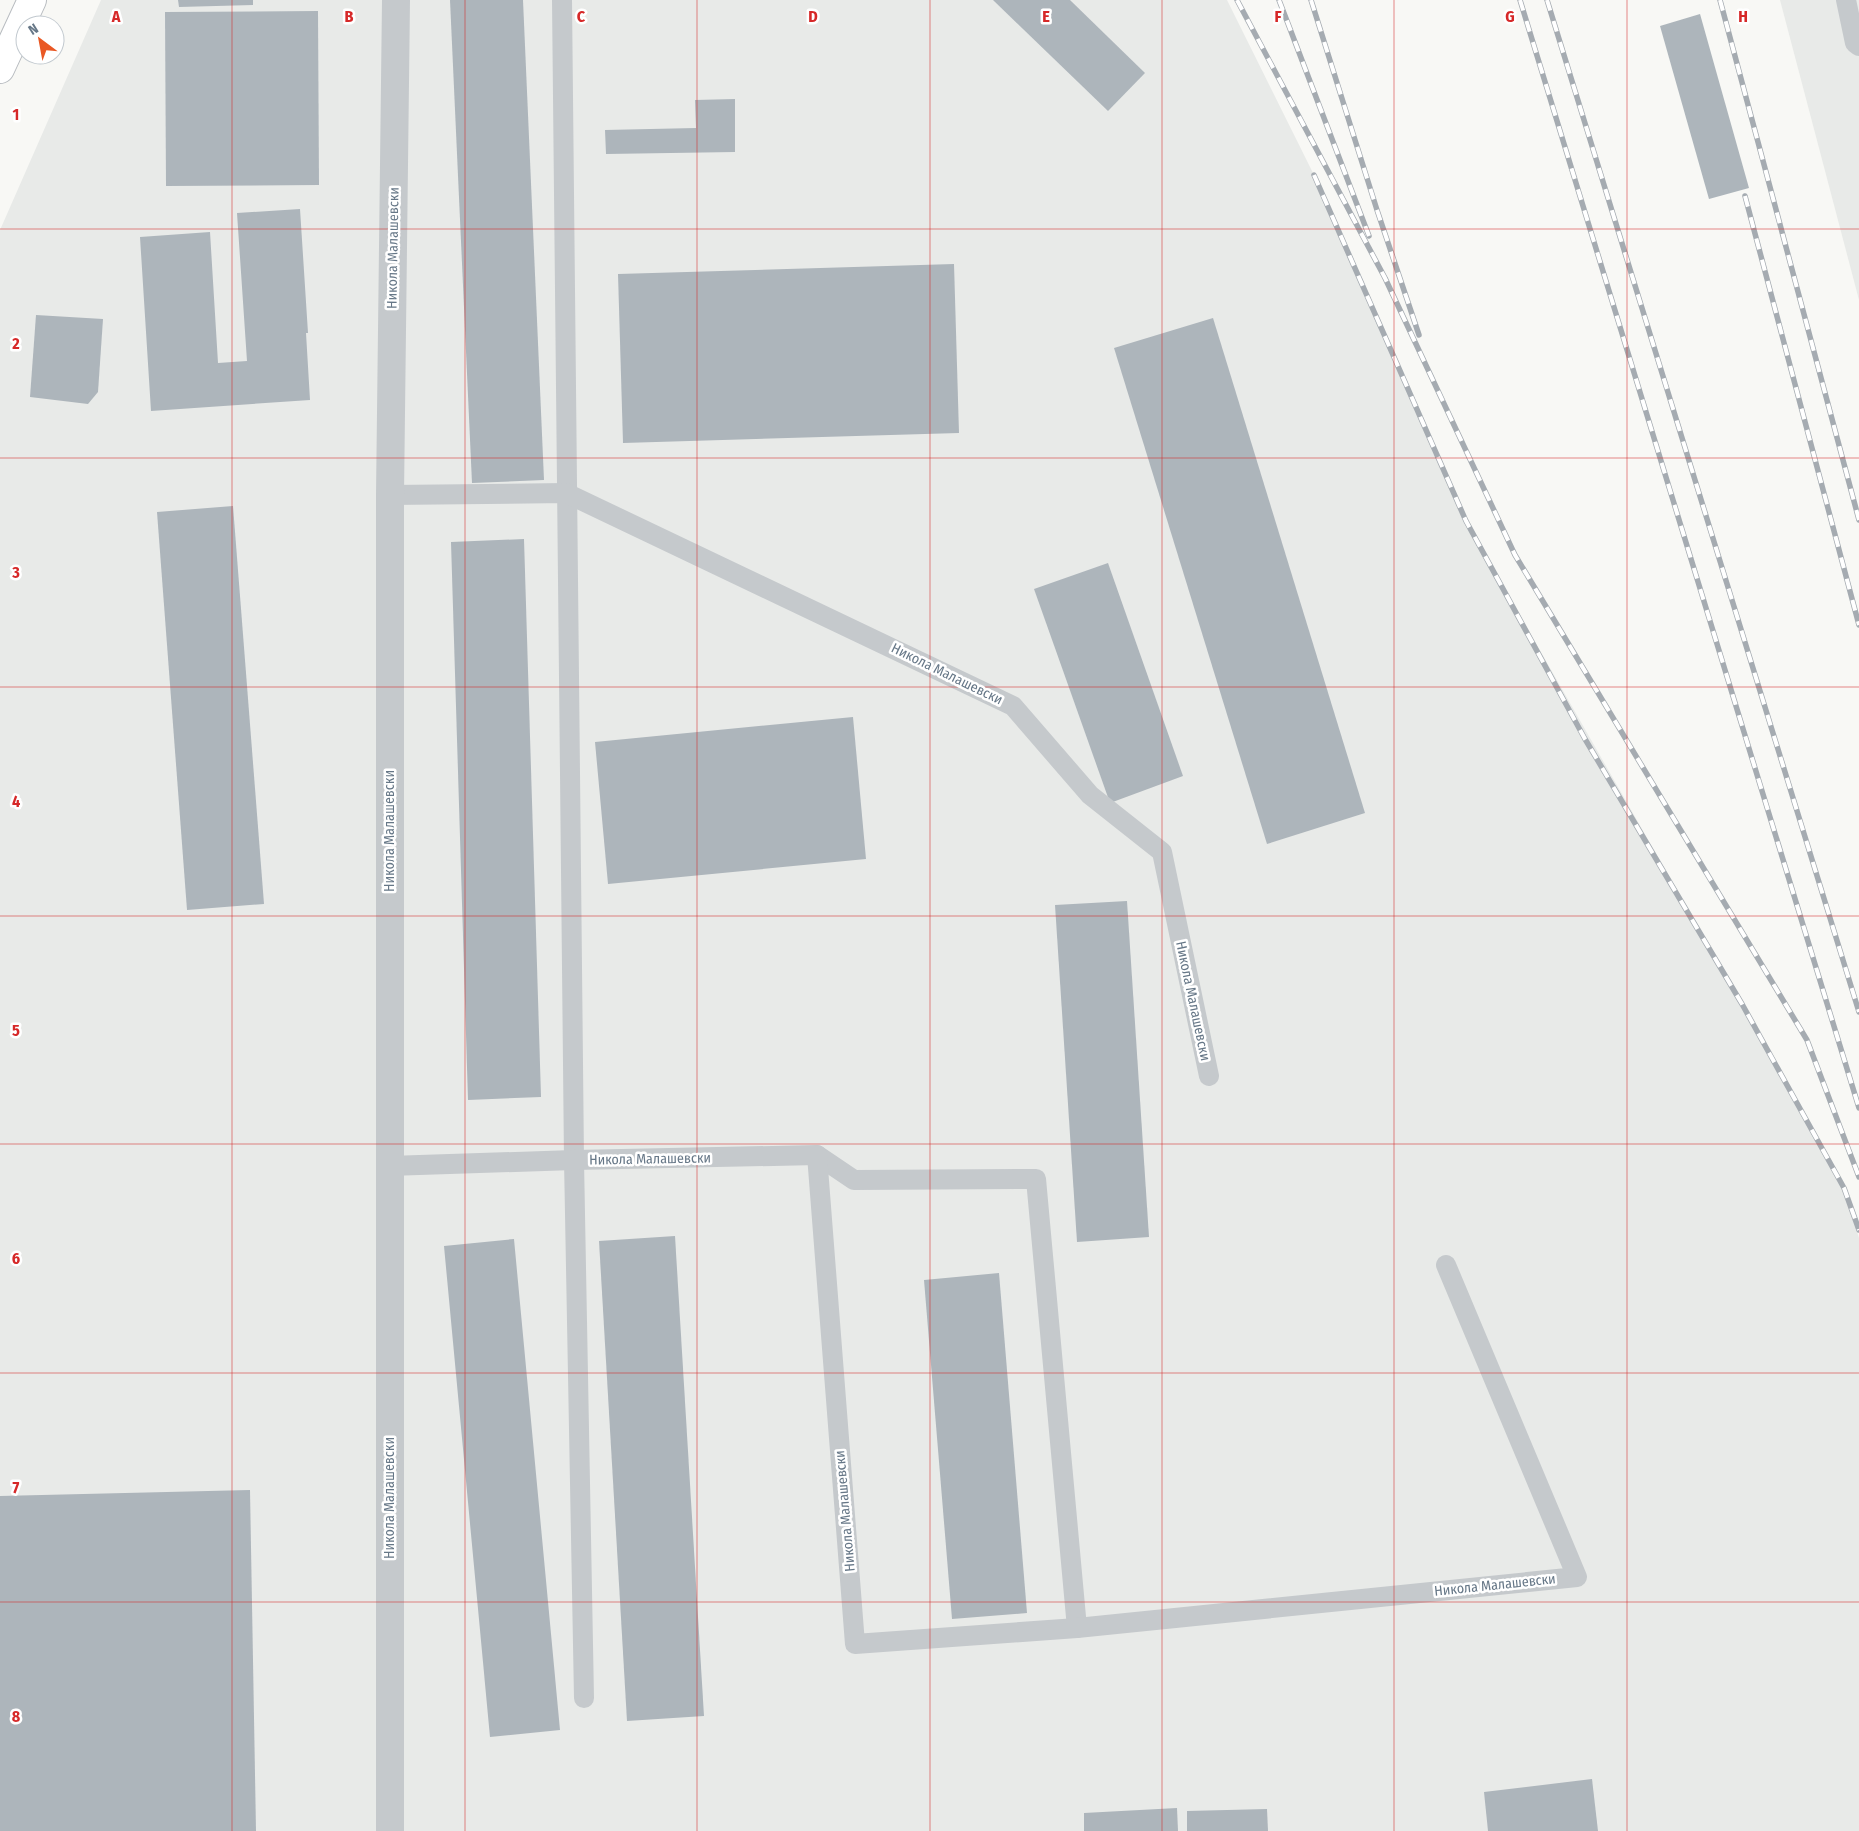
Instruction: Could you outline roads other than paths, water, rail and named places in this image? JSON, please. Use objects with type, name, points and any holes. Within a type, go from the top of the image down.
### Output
[{"type":"main road","points":[[0,69],[32,0]]},
{"type":"street","name":"Никола Малашевски","points":[[390,1831],[390,495],[396,0]]},
{"type":"lane","name":"Никола Малашевски","points":[[562,0],[574,1160],[584,1698]]},
{"type":"lane","points":[[1846,0],[1858,50]]},
{"type":"lane","name":"Никола Малашевски","points":[[390,495],[566,493],[1013,706],[1090,795],[1162,852],[1209,1076]]},
{"type":"lane","name":"Никола Малашевски","points":[[389,1166],[574,1160],[816,1156],[855,1644],[1077,1628],[1577,1577],[1446,1265]]},
{"type":"lane","points":[[816,1156],[854,1180],[1036,1180],[1077,1628]]},
{"type":"railway","points":[[1237,0],[1385,278],[1515,555],[1807,1040],[1859,1177]]},
{"type":"railway","points":[[1279,0],[1369,236]]},
{"type":"railway","points":[[1311,0],[1377,210],[1419,335]]},
{"type":"railway","points":[[1520,0],[1859,1108]]},
{"type":"railway","points":[[1547,0],[1859,1012]]},
{"type":"railway","points":[[1720,0],[1859,520]]},
{"type":"railway","points":[[1314,175],[1466,521],[1585,739],[1742,1004],[1844,1188],[1859,1230]]},
{"type":"railway","points":[[1745,196],[1859,625]]}]
